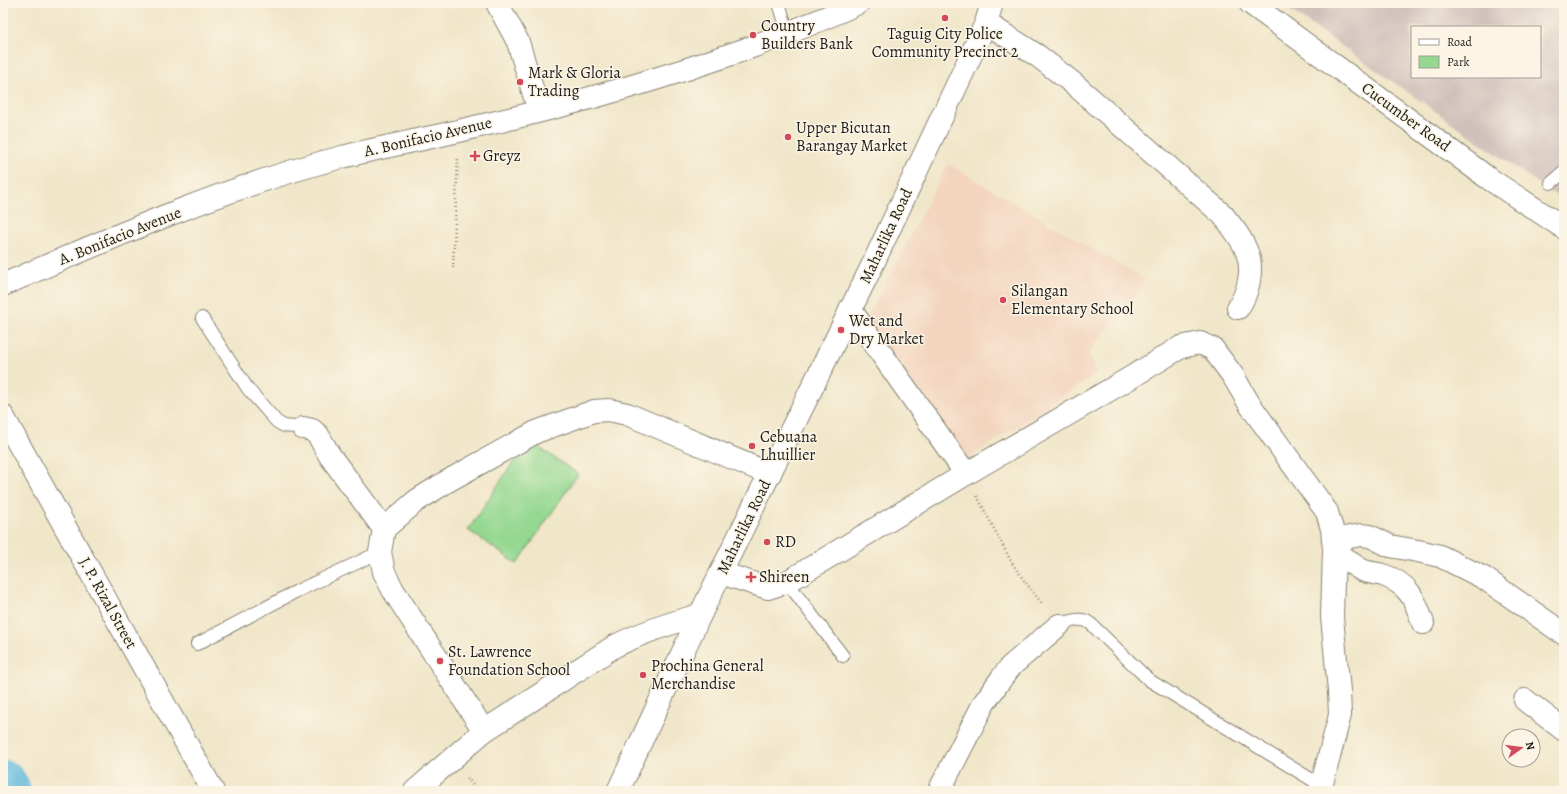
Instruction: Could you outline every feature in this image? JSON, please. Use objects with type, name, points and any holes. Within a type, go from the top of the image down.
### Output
[{"type":"street","points":[[497,3],[518,42],[540,111]]},
{"type":"street","name":"A. Bonifacio Avenue","points":[[3,285],[146,224],[229,193],[342,157],[459,131],[596,97],[692,68],[788,33],[858,3]]},
{"type":"street","name":"Cucumber Road","points":[[1250,3],[1488,178],[1564,228]]},
{"type":"street","points":[[989,13],[1038,56],[1074,84],[1223,215],[1238,235],[1248,252],[1250,274],[1244,299],[1238,308]]},
{"type":"street","name":"Maharlika Road","points":[[618,791],[700,615],[850,309],[989,13]]},
{"type":"street","points":[[850,309],[966,474]]},
{"type":"street","points":[[721,573],[768,588],[787,582],[1180,347],[1200,343],[1213,349],[1233,376],[1250,405],[1327,512],[1332,528],[1332,617],[1340,715],[1321,788]]},
{"type":"street","points":[[484,731],[393,590],[384,572],[380,552],[384,529],[416,501],[446,482],[536,432],[594,411],[610,410],[628,414],[770,474]]},
{"type":"street","name":"J. P. Rizal Street","points":[[3,416],[213,791]]},
{"type":"street","points":[[303,428],[312,430],[318,435],[330,456],[384,529]]},
{"type":"street","points":[[1333,545],[1361,535],[1370,536],[1390,546],[1418,550],[1440,556],[1484,578],[1564,634]]},
{"type":"street","points":[[1333,545],[1362,570],[1383,575],[1402,584],[1417,605],[1423,623]]},
{"type":"street","points":[[415,791],[484,731],[615,646],[660,626],[700,615]]},
{"type":"street","points":[[939,791],[984,703],[1001,679],[1015,663],[1059,625]]},
{"type":"street","points":[[1525,700],[1564,730]]},
{"type":"lane","points":[[779,3],[788,33]]},
{"type":"lane","points":[[1551,183],[1564,172]]},
{"type":"lane","points":[[202,318],[248,389],[277,422],[284,426],[303,428]]},
{"type":"lane","points":[[197,644],[297,591],[380,552]]},
{"type":"lane","points":[[787,582],[843,656]]},
{"type":"lane","points":[[1059,625],[1079,619],[1090,623],[1149,680],[1321,788]]},
{"type":"path","points":[[453,268],[459,131]]},
{"type":"path","points":[[966,474],[1012,563],[1022,579],[1059,625]]},
{"type":"shaded area","points":[[1280,3],[1564,3],[1564,201]]},
{"type":"shaded area","name":"Silangan Elementary School","points":[[948,164],[1146,280],[1088,353],[1098,373],[967,459],[866,321]]},
{"type":"green space","points":[[528,440],[578,474],[517,564],[468,530]]},
{"type":"waterway","points":[[3,784],[7,791]]},
{"type":"place","name":"Taguig City Police Community Precinct 2","points":[[945,18]]},
{"type":"place","name":"Country Builders Bank","points":[[753,35]]},
{"type":"place","name":"Mark & Gloria Trading","points":[[520,82]]},
{"type":"place","name":"Upper Bicutan Barangay Market","points":[[788,137]]},
{"type":"place","name":"Greyz","points":[[475,156]]},
{"type":"place","name":"Silangan Elementary School","points":[[1003,300]]},
{"type":"place","name":"Wet and Dry Market","points":[[841,330]]},
{"type":"place","name":"Cebuana Lhuillier","points":[[752,446]]},
{"type":"place","name":"RD","points":[[767,542]]},
{"type":"place","name":"Shireen","points":[[751,577]]},
{"type":"place","name":"St. Lawrence Foundation School","points":[[440,661]]},
{"type":"place","name":"Prochina General Merchandise","points":[[643,675]]}]
